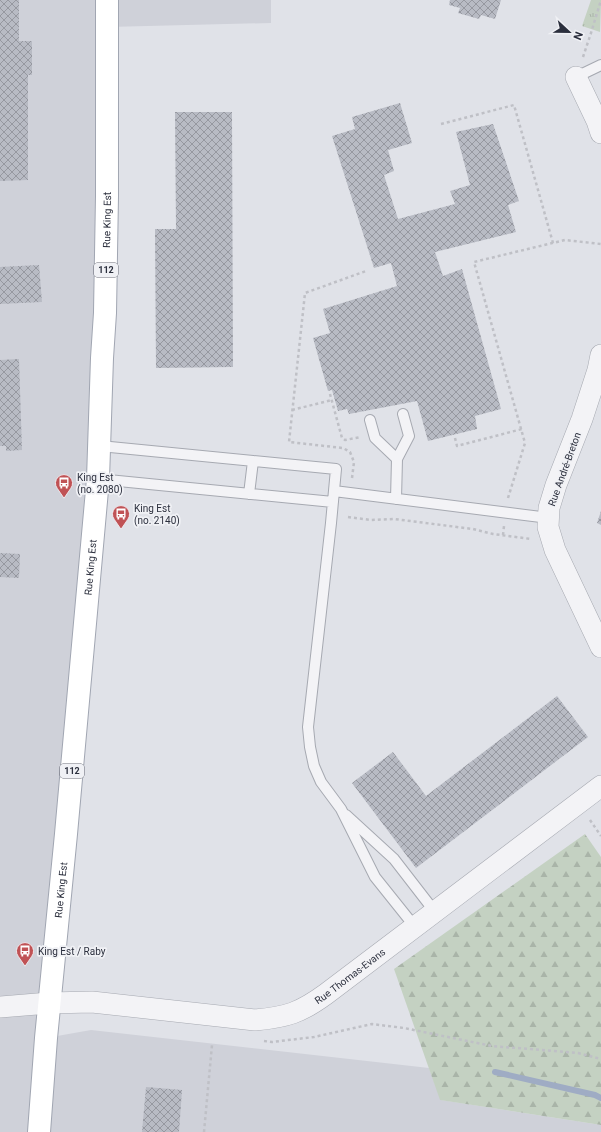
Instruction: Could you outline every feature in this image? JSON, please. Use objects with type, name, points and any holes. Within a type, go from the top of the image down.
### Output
[{"type":"main road","name":"Rue King Est","points":[[39,1132],[49,1003],[100,446],[102,358],[105,313],[107,196],[107,0]]},
{"type":"street","points":[[576,77],[600,125]]},
{"type":"street","name":"Rue André-Breton","points":[[601,355],[598,370],[582,419],[556,485],[549,508],[550,528],[555,550],[601,647]]},
{"type":"street","name":"Rue Thomas-Evans","points":[[0,1007],[49,1003],[92,1002],[255,1020],[293,1014],[311,1005],[601,786]]},
{"type":"lane","points":[[576,77],[601,65]]},
{"type":"lane","points":[[396,499],[397,459],[409,436],[404,414]]},
{"type":"lane","points":[[370,420],[375,438],[397,459]]},
{"type":"lane","points":[[100,446],[336,469],[308,727],[310,748],[314,766],[321,782],[341,809],[375,877],[415,927]]},
{"type":"lane","points":[[249,494],[253,461]]},
{"type":"lane","points":[[98,479],[333,502]]},
{"type":"lane","points":[[334,491],[506,513],[550,528]]},
{"type":"lane","points":[[341,809],[394,859],[435,912]]},
{"type":"path","points":[[576,77],[601,0]]},
{"type":"path","points":[[441,124],[514,105],[553,243]]},
{"type":"path","points":[[503,535],[508,496],[526,443],[474,262],[565,240],[601,244]]},
{"type":"path","points":[[347,525],[354,462],[350,452],[343,448],[289,442],[305,294],[366,271]]},
{"type":"path","points":[[330,394],[342,438],[345,440],[357,436],[375,438]]},
{"type":"path","points":[[292,410],[332,400]]},
{"type":"path","points":[[455,438],[457,446],[522,429]]},
{"type":"path","points":[[348,517],[371,520],[394,519],[473,529],[535,540],[550,528]]},
{"type":"path","points":[[404,1028],[492,1046],[578,1053],[601,1059]]},
{"type":"path","points":[[204,1132],[212,1045]]},
{"type":"shaded area","points":[[0,0],[271,0],[271,23],[108,27],[105,313],[46,1038],[91,1030],[429,1068],[441,1100],[601,1125],[601,1132],[0,1132]]},
{"type":"green space","points":[[591,0],[601,0],[600,32],[582,26]]},
{"type":"green space","points":[[585,834],[601,857],[601,1125],[440,1100],[394,969]]},
{"type":"building","points":[[0,0],[19,0],[19,41],[32,41],[32,75],[28,75],[28,180],[0,181]]},
{"type":"building","points":[[450,0],[501,0],[495,19],[481,15],[479,19],[458,13],[460,8],[449,5]]},
{"type":"building","points":[[400,103],[412,143],[388,150],[394,171],[384,175],[398,219],[455,204],[450,191],[470,185],[456,132],[493,124],[519,201],[508,205],[516,232],[435,252],[443,276],[462,269],[501,409],[475,416],[477,429],[428,441],[417,401],[349,414],[347,409],[338,411],[332,390],[328,391],[313,338],[330,333],[323,309],[397,286],[391,263],[374,268],[332,136],[355,129],[352,117]]},
{"type":"building","points":[[175,112],[232,112],[233,367],[156,368],[155,229],[176,229]]},
{"type":"building","points":[[39,265],[42,302],[0,304],[0,267]]},
{"type":"building","points":[[19,359],[22,450],[6,451],[6,446],[0,446],[0,360]]},
{"type":"building","points":[[601,511],[601,525],[597,523]]},
{"type":"building","points":[[0,553],[20,554],[19,578],[0,577]]},
{"type":"building","points":[[557,696],[588,737],[416,868],[352,783],[393,752],[426,796]]},
{"type":"building","points":[[146,1087],[182,1090],[179,1132],[142,1132]]},
{"type":"waterway","points":[[495,1072],[595,1095],[601,1098]]},
{"type":"place","name":"King Est (no. 2080)","points":[[64,498]]},
{"type":"place","name":"King Est (no. 2140)","points":[[121,529]]},
{"type":"place","name":"King Est / Raby","points":[[25,966]]}]
